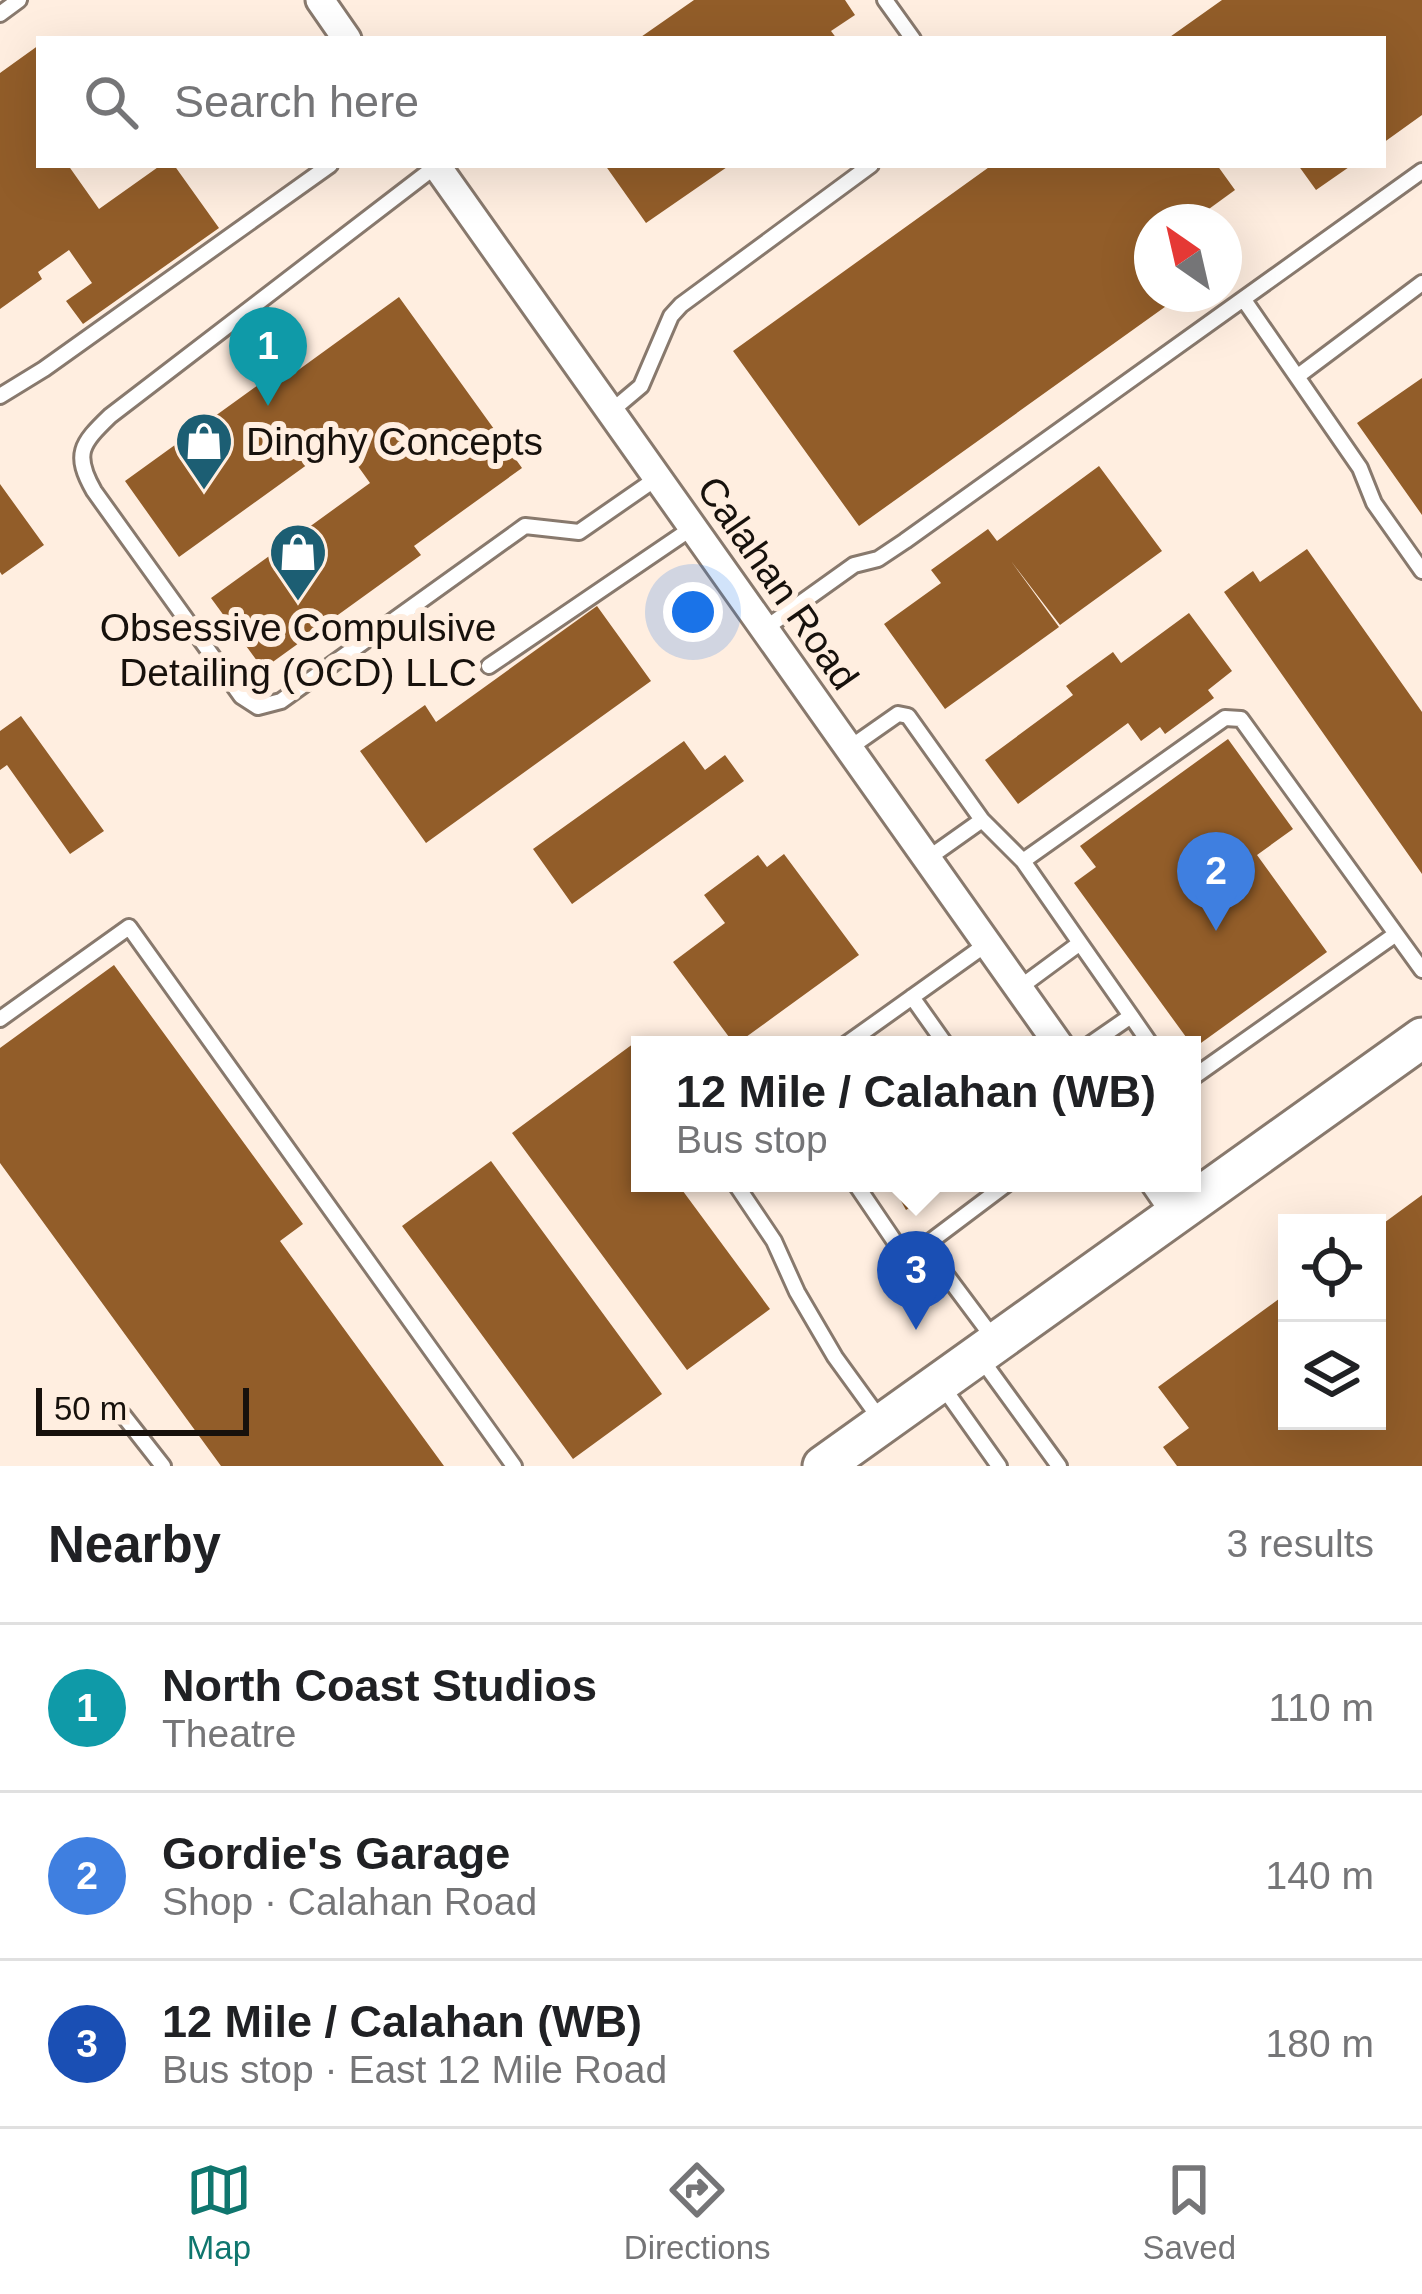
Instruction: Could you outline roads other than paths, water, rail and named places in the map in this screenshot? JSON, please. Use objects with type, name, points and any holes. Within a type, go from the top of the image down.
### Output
[{"type":"main road","points":[[1201,1177],[1422,1038]]},
{"type":"main road","points":[[823,1466],[988,1349],[1166,1199]]},
{"type":"street","points":[[320,0],[345,36]]},
{"type":"street","name":"Calahan Road","points":[[438,168],[1053,1036]]},
{"type":"lane","points":[[0,14],[19,0]]},
{"type":"lane","points":[[886,0],[912,36]]},
{"type":"lane","points":[[0,396],[326,168]]},
{"type":"lane","points":[[432,168],[110,416],[89,436],[81,452],[82,470],[94,491],[241,696],[258,707],[280,701],[525,526],[579,532],[657,478]]},
{"type":"lane","points":[[609,413],[641,386],[671,316],[681,304],[868,168]]},
{"type":"lane","points":[[763,630],[854,566],[878,560],[1422,171]]},
{"type":"lane","points":[[1298,376],[1422,283]]},
{"type":"lane","points":[[1244,300],[1360,469],[1374,503],[1422,571]]},
{"type":"lane","points":[[489,666],[692,528]]},
{"type":"lane","points":[[848,749],[898,714],[908,716],[982,820],[1023,861],[1145,1036]]},
{"type":"lane","points":[[1023,861],[1226,718],[1241,719],[1422,970]]},
{"type":"lane","points":[[927,859],[982,820]]},
{"type":"lane","points":[[0,1019],[129,927],[514,1466]]},
{"type":"lane","points":[[1201,1072],[1396,934]]},
{"type":"lane","points":[[1018,988],[1080,943]]},
{"type":"lane","points":[[857,1036],[988,944]]},
{"type":"lane","points":[[912,997],[940,1036]]},
{"type":"lane","points":[[1102,1036],[1131,1016]]},
{"type":"lane","points":[[741,1192],[774,1241],[835,1357],[883,1424]]},
{"type":"lane","points":[[861,1192],[896,1242],[938,1264],[1059,1466]]},
{"type":"lane","points":[[915,1252],[996,1192]]},
{"type":"lane","points":[[940,1383],[999,1466]]},
{"type":"lane","points":[[123,1414],[163,1466]]},
{"type":"place","name":"North Coast Studios","points":[[268,406]]},
{"type":"place","name":"Dinghy Concepts","points":[[204,492]]},
{"type":"place","name":"Obsessive Compulsive Detailing (OCD) LLC","points":[[298,603]]},
{"type":"place","name":"Gordie's Garage","points":[[1216,931]]},
{"type":"place","name":"12 Mile / Calahan (WB)","points":[[916,1330]]}]
